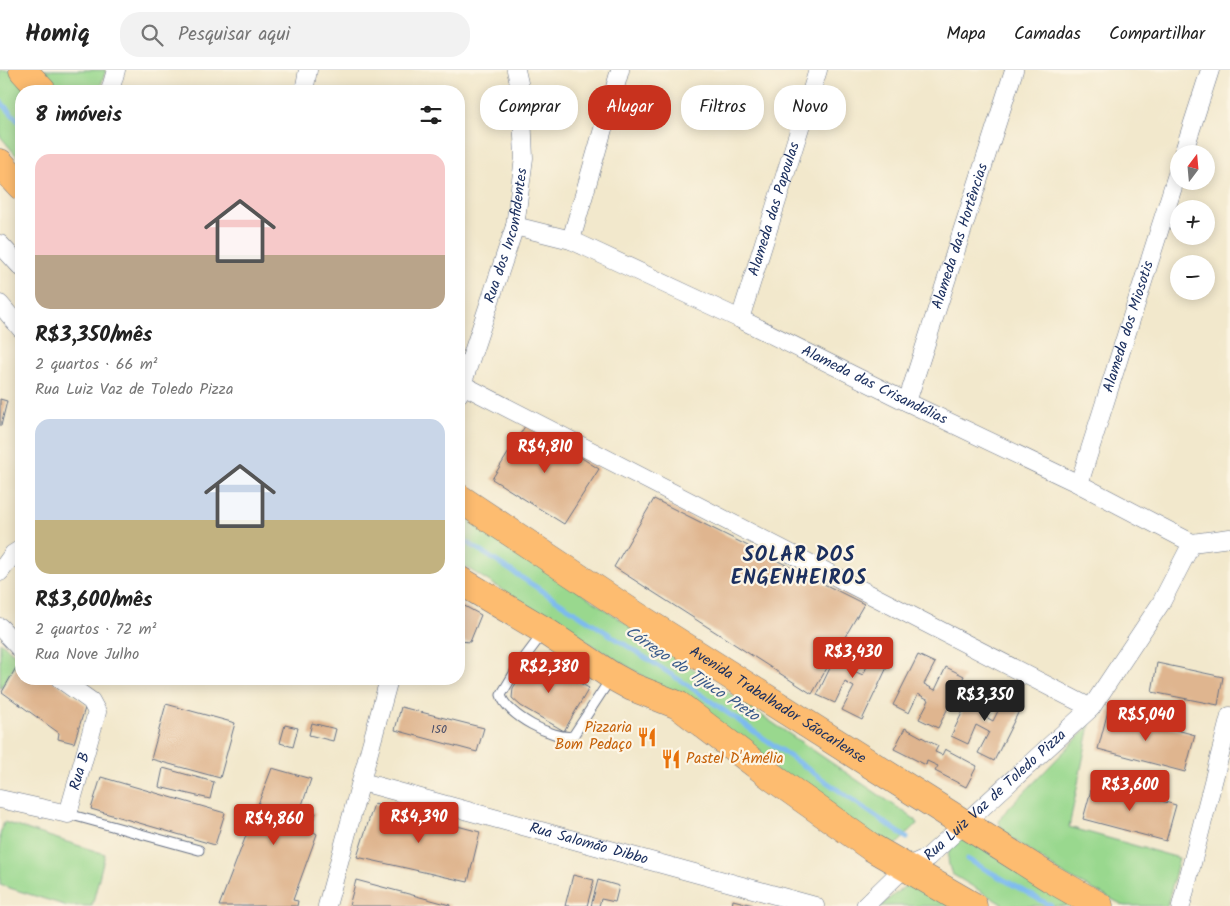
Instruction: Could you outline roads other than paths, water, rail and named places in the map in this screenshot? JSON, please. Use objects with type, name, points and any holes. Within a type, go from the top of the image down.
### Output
[{"type":"main road","points":[[23,70],[37,85]]},
{"type":"main road","points":[[0,163],[15,179]]},
{"type":"main road","name":"Avenida Trabalhador Sãocarlense","points":[[465,502],[659,630],[963,823],[1099,906]]},
{"type":"main road","points":[[465,584],[545,631],[612,676],[632,687],[678,705],[834,822],[904,868],[973,906]]},
{"type":"street","points":[[112,85],[116,70]]},
{"type":"street","points":[[305,85],[308,70]]},
{"type":"street","name":"Rua dos Inconfidentes","points":[[465,378],[515,226],[524,158],[521,92],[516,70]]},
{"type":"street","points":[[570,240],[620,70]]},
{"type":"street","name":"Alameda das Papoulas","points":[[740,319],[818,70]]},
{"type":"street","name":"Alameda das Hortências","points":[[906,402],[1014,70]]},
{"type":"street","points":[[1186,145],[1210,70]]},
{"type":"street","name":"Alameda dos Miosotis","points":[[1079,484],[1172,190]]},
{"type":"street","name":"Alameda das Crisandálias","points":[[515,226],[570,240],[740,319],[906,402],[1079,484],[1192,542]]},
{"type":"street","points":[[0,244],[15,260]]},
{"type":"street","points":[[0,304],[15,322]]},
{"type":"street","points":[[465,392],[1091,708]]},
{"type":"street","points":[[1192,542],[1230,538]]},
{"type":"street","name":"Rua Luiz Vaz de Toledo Pizza","points":[[865,906],[904,868],[928,856],[1091,708],[1161,603],[1192,542]]},
{"type":"street","points":[[0,572],[15,553]]},
{"type":"street","points":[[0,627],[15,643]]},
{"type":"street","name":"Rua B","points":[[68,685],[91,701],[97,712],[68,814]]},
{"type":"street","points":[[327,906],[387,685]]},
{"type":"street","points":[[1181,906],[1230,716]]},
{"type":"street","name":"Rua Salomão Dibbo","points":[[362,782],[815,906]]},
{"type":"street","points":[[0,799],[68,814]]},
{"type":"lane","points":[[545,631],[519,665],[501,696],[507,708],[529,723],[558,735],[573,736],[612,676]]},
{"type":"lane","points":[[68,814],[199,850]]},
{"type":"waterway","name":"Córrego do Tijuco Preto","points":[[0,101],[15,117]]},
{"type":"waterway","name":"Córrego do Tijuco Preto","points":[[465,541],[686,684],[907,838]]},
{"type":"waterway","name":"Córrego do Tijuco Preto","points":[[967,859],[1051,906]]},
{"type":"place","name":"Pizzaria Bom Pedaço","points":[[647,737]]},
{"type":"place","name":"Pastel D'Amélia","points":[[671,759]]},
{"type":"district","name":"SOLAR DOS ENGENHEIROS","points":[[799,568]]}]
